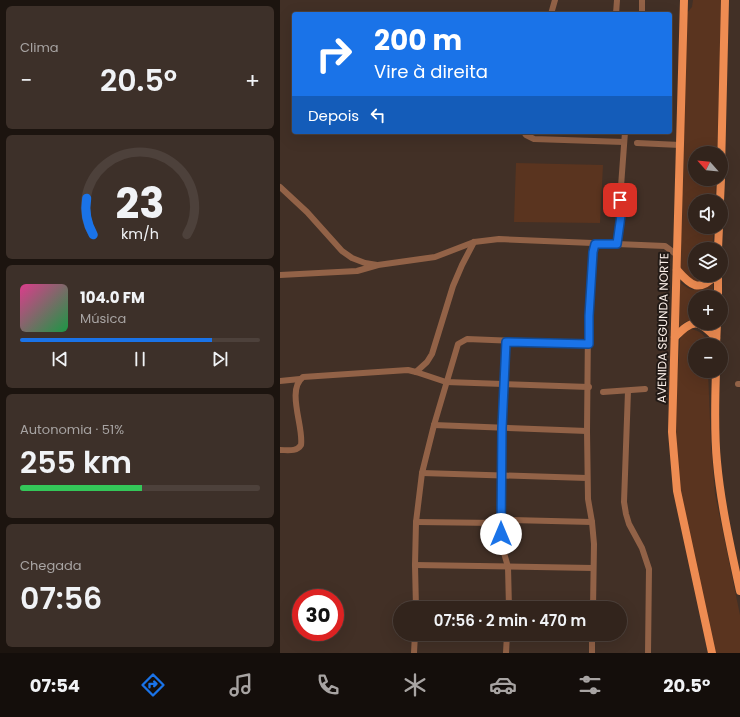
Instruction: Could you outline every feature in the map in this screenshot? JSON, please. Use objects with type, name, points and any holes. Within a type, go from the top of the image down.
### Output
[{"type":"main road","name":"AVENIDA SEGUNDA NORTE","points":[[684,0],[672,432],[676,491],[712,653]]},
{"type":"main road","points":[[722,146],[725,0]]},
{"type":"main road","points":[[677,270],[688,282]]},
{"type":"main road","points":[[688,282],[693,285],[700,286],[708,282]]},
{"type":"main road","points":[[675,337],[687,326],[695,323],[701,325],[713,338]]},
{"type":"main road","points":[[716,378],[717,461],[719,483],[740,591]]},
{"type":"street","points":[[552,12],[555,0]]},
{"type":"street","points":[[616,12],[617,0]]},
{"type":"street","points":[[642,0],[642,12]]},
{"type":"street","points":[[525,134],[534,139],[624,142]]},
{"type":"street","points":[[579,134],[579,140]]},
{"type":"street","points":[[617,244],[622,208],[620,200],[626,134]]},
{"type":"street","points":[[637,143],[680,145]]},
{"type":"street","points":[[280,187],[307,212],[342,251],[352,258],[378,265]]},
{"type":"street","points":[[665,246],[677,238]]},
{"type":"street","points":[[280,275],[357,271],[378,265],[435,257],[474,242],[499,239],[665,246],[677,255]]},
{"type":"street","points":[[416,372],[427,362],[432,354],[454,286],[462,265],[474,242]]},
{"type":"street","points":[[593,601],[594,544],[588,499],[587,431],[589,387],[588,326],[592,261],[595,244]]},
{"type":"street","points":[[416,601],[416,522],[422,473],[446,382],[458,344],[467,339],[506,342],[589,344]]},
{"type":"street","points":[[506,342],[502,428],[501,522],[503,548],[508,567],[508,601]]},
{"type":"street","points":[[280,381],[300,379],[303,377],[400,370],[416,372],[446,382],[589,387]]},
{"type":"street","points":[[280,450],[294,450],[298,449],[301,445],[296,399],[298,382],[300,379]]},
{"type":"street","points":[[602,392],[645,389]]},
{"type":"street","points":[[628,390],[624,502],[629,524],[642,548],[649,569],[648,653]]},
{"type":"street","points":[[434,425],[587,431]]},
{"type":"street","points":[[422,473],[587,478]]},
{"type":"street","points":[[416,522],[497,523],[511,520],[592,522]]},
{"type":"street","points":[[415,565],[594,568]]},
{"type":"street","points":[[414,653],[415,641]]},
{"type":"street","points":[[506,653],[507,641]]},
{"type":"street","points":[[592,641],[592,653]]},
{"type":"shaded area","points":[[693,0],[721,0],[722,2],[717,146],[688,146],[688,186],[716,186],[715,194],[688,194],[688,234],[713,234],[713,242],[688,242],[688,277],[679,270],[685,15],[692,7]]},
{"type":"shaded area","points":[[516,163],[603,165],[600,223],[514,222]]},
{"type":"shaded area","points":[[679,281],[687,288],[695,290],[688,290],[688,321],[679,327]]},
{"type":"shaded area","points":[[713,284],[713,290],[699,290],[703,289]]},
{"type":"shaded area","points":[[690,330],[695,330],[705,338],[688,338],[688,378],[708,378],[711,446],[715,494],[740,615],[740,653],[714,653],[678,491],[674,431],[680,339],[684,333]]},
{"type":"route","points":[[501,534],[502,428],[506,342],[589,344],[588,330],[593,252],[595,244],[617,244],[622,208],[620,200]]}]
